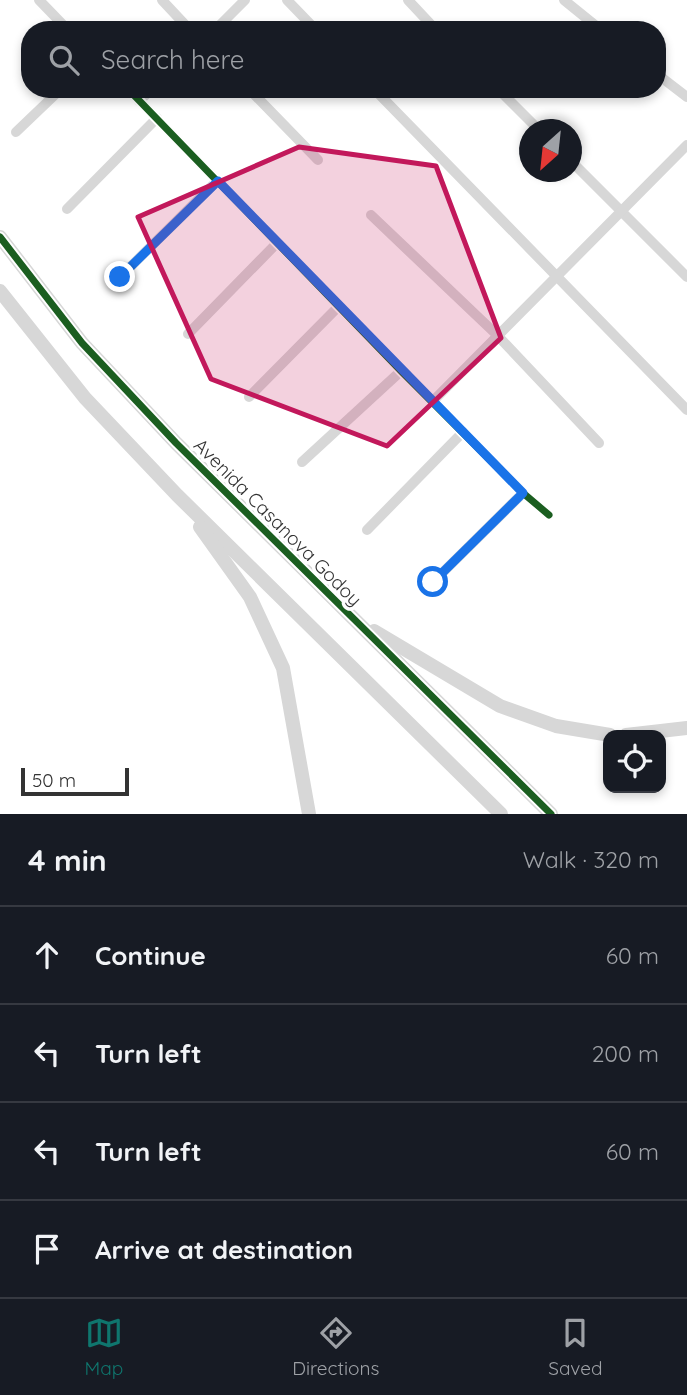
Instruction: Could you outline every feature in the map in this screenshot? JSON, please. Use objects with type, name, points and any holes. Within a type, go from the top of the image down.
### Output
[{"type":"street","points":[[39,0],[59,21]]},
{"type":"street","points":[[162,0],[182,21]]},
{"type":"street","points":[[224,21],[245,0]]},
{"type":"street","points":[[287,0],[307,21]]},
{"type":"street","points":[[408,0],[428,21]]},
{"type":"street","points":[[564,0],[590,21]]},
{"type":"street","points":[[666,81],[687,97]]},
{"type":"street","points":[[16,132],[52,98]]},
{"type":"street","points":[[136,98],[401,371],[523,493],[549,515]]},
{"type":"street","points":[[139,101],[142,98]]},
{"type":"street","points":[[258,98],[318,160]]},
{"type":"street","points":[[383,98],[687,410]]},
{"type":"street","points":[[508,98],[528,119]]},
{"type":"street","points":[[67,209],[157,118]]},
{"type":"street","points":[[432,402],[687,145]]},
{"type":"street","points":[[582,172],[687,277]]},
{"type":"street","points":[[120,277],[218,181]]},
{"type":"street","points":[[370,215],[497,335],[600,443]]},
{"type":"street","name":"Avenida Casanova Godoy","points":[[0,237],[82,343],[176,443],[551,814]]},
{"type":"street","points":[[188,334],[277,243]]},
{"type":"street","points":[[0,291],[85,398],[177,495],[501,814]]},
{"type":"street","points":[[249,397],[338,307]]},
{"type":"street","points":[[302,462],[401,371]]},
{"type":"street","points":[[367,530],[463,432]]},
{"type":"street","points":[[433,582],[523,493]]},
{"type":"street","points":[[177,495],[250,597],[283,668],[309,814]]},
{"type":"street","points":[[333,599],[415,657],[500,706],[556,726],[603,734]]},
{"type":"street","points":[[666,730],[687,728]]},
{"type":"highlighted area","points":[[299,147],[436,166],[501,338],[387,446],[211,379],[138,217]]},
{"type":"cycle path","points":[[137,98],[401,371],[523,493],[549,515]]},
{"type":"cycle path","points":[[0,237],[82,343],[176,443],[551,814]]},
{"type":"route","points":[[120,277],[218,181],[338,307],[523,493],[433,582]]}]
